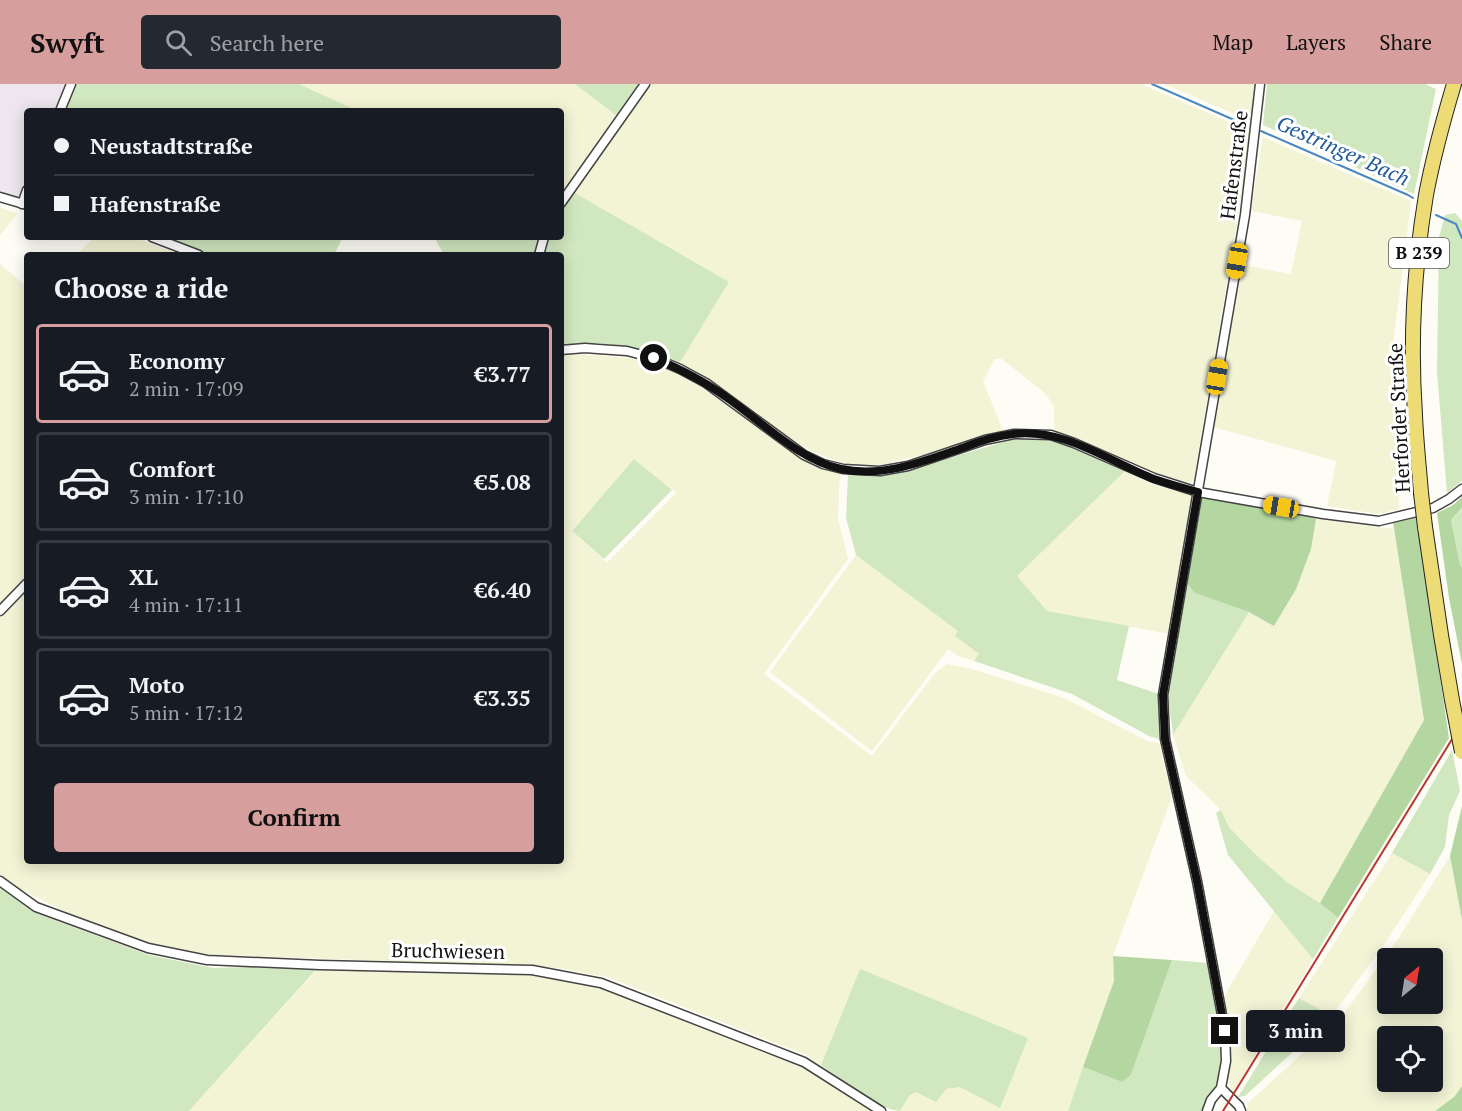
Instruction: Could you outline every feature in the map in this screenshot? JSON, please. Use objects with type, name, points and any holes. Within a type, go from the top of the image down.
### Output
[{"type":"main road","name":"Herforder Straße","points":[[1454,84],[1427,195],[1416,281],[1414,343],[1415,413],[1421,493],[1441,635],[1462,752]]},
{"type":"street","points":[[61,108],[71,84]]},
{"type":"street","points":[[564,199],[645,84]]},
{"type":"street","name":"Hafenstraße","points":[[1221,1088],[1226,1061],[1225,1031],[1197,881],[1165,739],[1163,695],[1245,215],[1260,84]]},
{"type":"street","points":[[0,197],[24,205]]},
{"type":"street","points":[[160,240],[191,252]]},
{"type":"street","points":[[564,350],[598,348],[627,351],[654,358],[680,369],[706,383],[804,454],[824,464],[843,469],[880,471],[908,466],[985,440],[1014,434],[1051,435],[1074,442],[1154,478],[1198,492],[1323,514],[1379,521],[1433,508],[1462,489]]},
{"type":"street","points":[[0,611],[24,586]]},
{"type":"street","name":"Bruchwiesen","points":[[0,881],[36,907],[148,948],[207,960],[532,970],[601,982],[804,1062],[881,1111]]},
{"type":"street","points":[[1207,1111],[1211,1100],[1221,1088],[1241,1111]]},
{"type":"shaded area","points":[[0,84],[66,84],[56,108],[24,108],[24,185],[18,198],[0,193]]},
{"type":"green space","points":[[74,84],[299,84],[351,108],[64,108]]},
{"type":"green space","points":[[299,84],[575,84],[617,116],[642,84],[1141,84],[1252,132],[1194,480],[1190,483],[1152,474],[1060,434],[1054,428],[1054,407],[1046,394],[1002,359],[995,359],[983,381],[1003,431],[883,465],[845,464],[811,451],[718,386],[679,364],[729,282],[573,193],[564,204],[564,108],[351,108]]},
{"type":"green space","points":[[575,84],[642,84],[617,116]]},
{"type":"green space","points":[[1164,84],[1258,84],[1253,122]]},
{"type":"green space","points":[[1267,84],[1425,84],[1436,89],[1414,194],[1263,125]]},
{"type":"green space","points":[[1263,137],[1411,201],[1393,346],[1399,509],[1379,514],[1327,506],[1336,461],[1213,427],[1242,265],[1291,274],[1302,221],[1251,211]]},
{"type":"green space","points":[[573,192],[729,282],[679,364],[652,352],[598,343],[564,347],[564,252],[544,252],[546,240],[564,240],[564,204]]},
{"type":"green space","points":[[0,207],[17,214],[0,236]]},
{"type":"green space","points":[[1455,213],[1462,221],[1462,481],[1447,493],[1437,372],[1439,237],[1445,215]]},
{"type":"green space","points":[[92,240],[142,240],[173,252],[79,252]]},
{"type":"green space","points":[[174,240],[342,240],[336,252],[204,252]]},
{"type":"green space","points":[[436,240],[539,240],[536,252],[442,252]]},
{"type":"green space","points":[[0,264],[24,284],[24,584],[0,608]]},
{"type":"green space","points":[[580,354],[637,359],[671,370],[698,385],[810,463],[840,473],[838,519],[848,559],[764,674],[872,756],[936,672],[947,664],[972,669],[1064,698],[1149,742],[1159,743],[1171,794],[1170,802],[1113,956],[1114,981],[1068,1111],[900,1111],[910,1095],[916,1092],[940,1094],[946,1089],[960,1087],[860,969],[821,1065],[806,1055],[607,977],[532,966],[218,955],[190,952],[153,945],[66,912],[7,882],[0,875],[0,618],[24,594],[24,864],[564,864],[564,356]],"holes":[[[634,459],[677,492],[607,563],[572,531]]]},
{"type":"green space","points":[[1014,439],[1050,439],[1125,471],[1017,576],[1047,611],[1129,626],[1117,680],[1159,694],[1161,740],[1149,736],[1072,694],[974,661],[979,654],[955,636],[958,631],[856,555],[846,518],[848,475],[879,475],[911,469]]},
{"type":"green space","points":[[634,459],[672,490],[604,559],[572,531]]},
{"type":"green space","points":[[1125,471],[1152,484],[1194,496],[1169,634],[1047,611],[1017,576]]},
{"type":"green space","points":[[1199,494],[1304,514],[1316,519],[1311,549],[1296,589],[1274,626],[1249,612],[1195,593],[1185,581]]},
{"type":"green space","points":[[1462,497],[1462,508],[1451,520],[1462,567],[1462,664],[1449,598],[1437,513],[1453,505]]},
{"type":"green space","points":[[1462,509],[1462,567],[1451,520]]},
{"type":"green space","points":[[1416,516],[1449,738],[1338,918],[1320,903],[1424,720],[1393,522]]},
{"type":"green space","points":[[1316,519],[1394,529],[1424,720],[1320,903],[1287,882],[1229,827],[1221,810],[1186,776],[1173,735],[1249,612],[1274,625],[1311,549]]},
{"type":"green space","points":[[856,555],[958,631],[955,636],[979,654],[974,661],[958,656],[948,649],[872,751],[770,672]]},
{"type":"green space","points":[[1185,581],[1196,593],[1249,612],[1173,735],[1168,696]]},
{"type":"green space","points":[[1452,750],[1460,791],[1449,815],[1445,847],[1430,874],[1392,853]]},
{"type":"green space","points":[[1462,806],[1462,920],[1450,856]]},
{"type":"green space","points":[[1221,810],[1229,827],[1256,855],[1287,882],[1320,903],[1338,918],[1313,959],[1228,855],[1216,813]]},
{"type":"green space","points":[[1392,853],[1430,874],[1385,943],[1381,948],[1377,948],[1377,954],[1332,1016],[1299,998]]},
{"type":"green space","points":[[1450,856],[1462,920],[1462,1086],[1454,1097],[1435,1111],[1246,1111],[1248,1103],[1340,1019],[1377,968],[1377,1014],[1443,1014],[1443,948],[1391,948]]},
{"type":"green space","points":[[0,887],[33,912],[149,955],[213,968],[320,965],[189,1111],[0,1111]]},
{"type":"green space","points":[[1274,911],[1313,959],[1232,1094],[1228,1078],[1230,1046],[1223,998]]},
{"type":"green space","points":[[1113,956],[1172,960],[1131,1075],[1122,1082],[1083,1067],[1114,981]]},
{"type":"green space","points":[[1172,960],[1209,963],[1215,989],[1222,1037],[1222,1066],[1203,1111],[1068,1111],[1083,1067],[1122,1082],[1131,1075]]},
{"type":"green space","points":[[320,966],[538,975],[594,984],[802,1067],[873,1111],[189,1111]]},
{"type":"green space","points":[[860,969],[1028,1038],[1000,1108],[960,1087],[946,1089],[936,1102],[916,1092],[910,1095],[900,1111],[892,1110],[871,1100],[821,1065]]},
{"type":"green space","points":[[1299,998],[1332,1016],[1245,1096],[1238,1097]]},
{"type":"green space","points":[[1462,1086],[1462,1111],[1435,1111],[1454,1097]]},
{"type":"waterway","name":"Gestringer Bach","points":[[1152,84],[1248,126]]},
{"type":"waterway","name":"Gestringer Bach","points":[[1261,131],[1413,198]]},
{"type":"waterway","name":"Gestringer Bach","points":[[1436,215],[1456,224],[1462,238]]},
{"type":"railway","points":[[1223,1111],[1462,723]]},
{"type":"route","points":[[654,358],[706,383],[804,454],[824,464],[843,469],[880,471],[908,466],[985,440],[1014,434],[1051,435],[1074,442],[1154,478],[1198,492],[1163,695],[1165,739],[1197,881],[1225,1031]]}]
